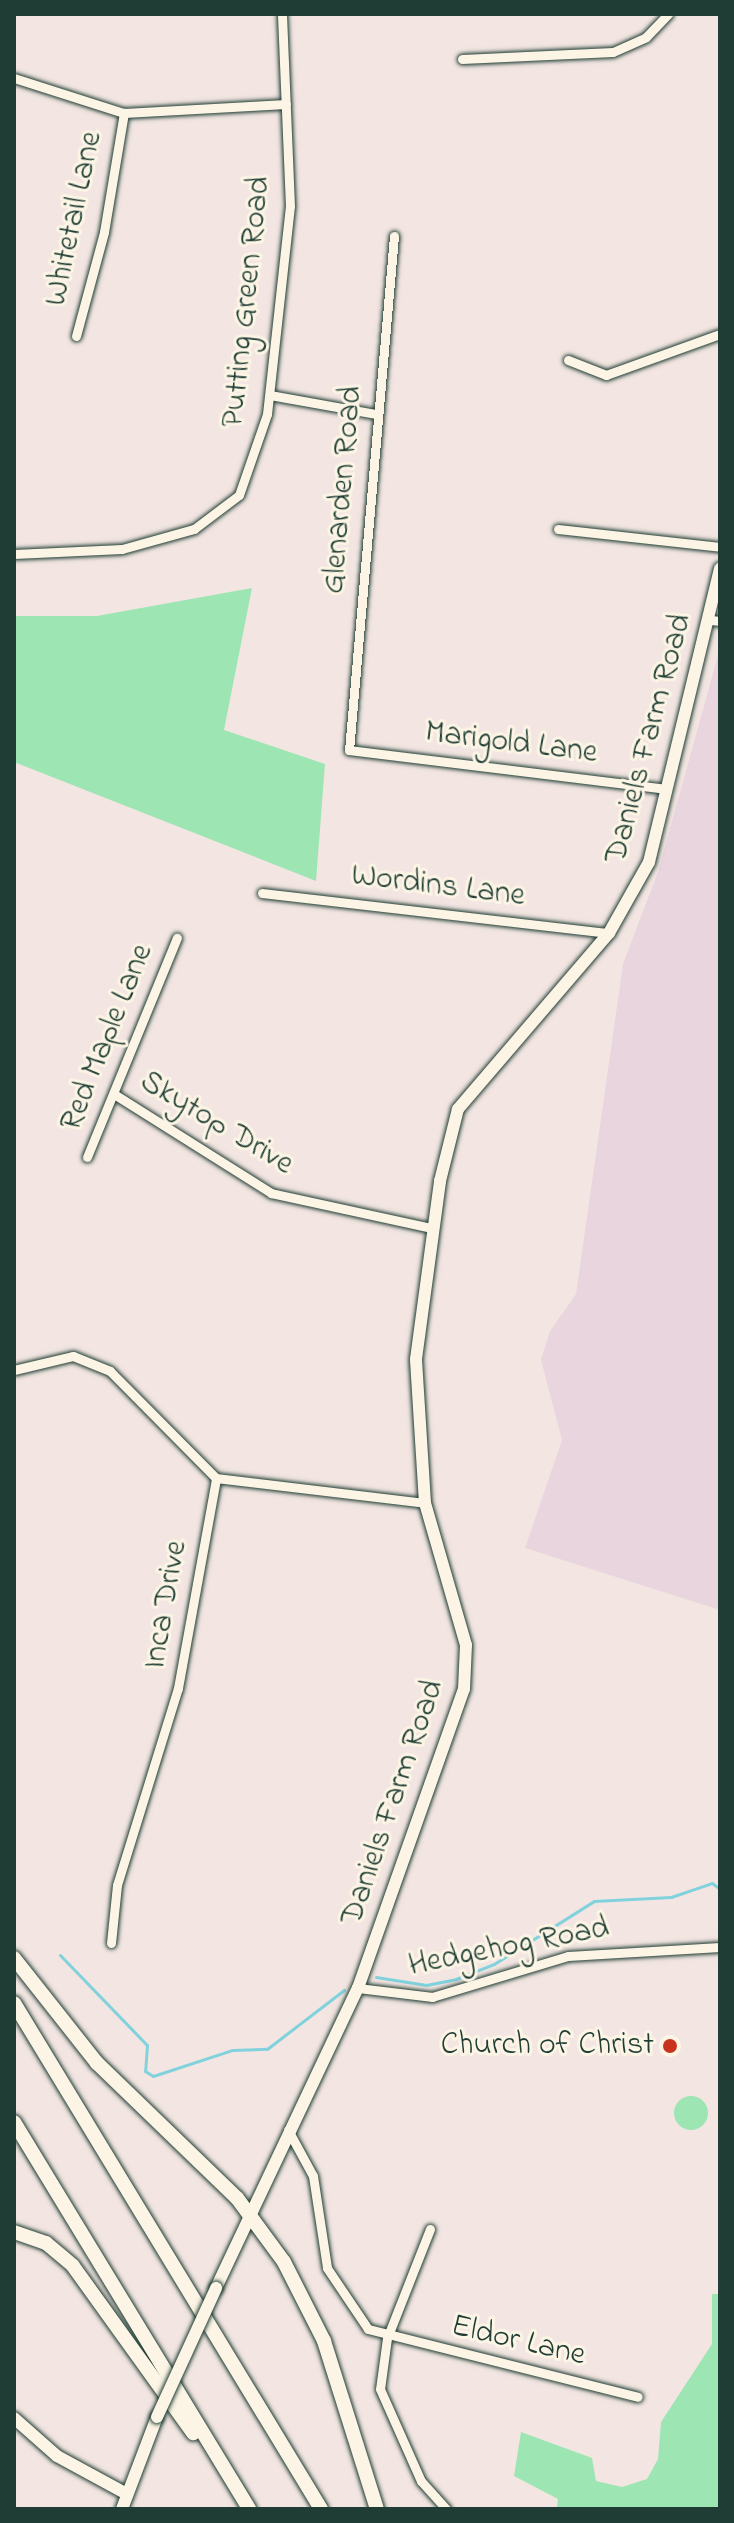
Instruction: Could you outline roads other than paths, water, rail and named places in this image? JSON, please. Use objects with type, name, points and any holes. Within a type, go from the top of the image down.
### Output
[{"type":"highway","points":[[14,1958],[97,2063],[250,2214],[319,2326],[377,2509]]},
{"type":"highway","points":[[14,2003],[321,2509]]},
{"type":"highway","points":[[14,2122],[248,2509]]},
{"type":"highway","points":[[14,2232],[46,2243],[79,2273],[248,2509]]},
{"type":"main road","name":"Daniels Farm Road","points":[[122,2509],[157,2417],[288,2130],[358,1988],[464,1689],[466,1645],[425,1503],[416,1359],[432,1228],[458,1109],[609,933],[649,862],[715,621],[720,568]]},
{"type":"main road","points":[[14,2418],[57,2456],[127,2494]]},
{"type":"street","name":"Putting Green Road","points":[[14,554],[122,549],[220,514],[250,471],[270,395],[290,206],[282,14]]},
{"type":"street","points":[[462,59],[613,52],[646,37],[668,14]]},
{"type":"street","points":[[14,78],[124,113],[286,104]]},
{"type":"street","name":"Whitetail Lane","points":[[76,336],[104,232],[124,113]]},
{"type":"street","name":"Glenarden Road","points":[[349,750],[376,414],[394,236]]},
{"type":"street","points":[[568,360],[606,375],[720,334]]},
{"type":"street","points":[[270,395],[376,414]]},
{"type":"street","points":[[558,529],[720,547]]},
{"type":"street","name":"Marigold Lane","points":[[349,750],[667,789]]},
{"type":"street","name":"Wordins Lane","points":[[262,893],[609,933]]},
{"type":"street","name":"Red Maple Lane","points":[[87,1157],[177,938]]},
{"type":"street","name":"Skytop Drive","points":[[114,1094],[271,1193],[432,1228]]},
{"type":"street","points":[[14,1370],[73,1356],[110,1371],[216,1478],[425,1503]]},
{"type":"street","name":"Inca Drive","points":[[111,1943],[117,1885],[178,1688],[216,1478]]},
{"type":"street","name":"Hedgehog Road","points":[[358,1988],[432,1997],[568,1956],[720,1947]]},
{"type":"street","points":[[288,2130],[313,2176],[319,2246],[338,2291],[352,2315],[387,2338]]},
{"type":"street","points":[[430,2229],[387,2338],[380,2389],[386,2410],[421,2481],[447,2509]]},
{"type":"street","name":"Eldor Lane","points":[[387,2338],[638,2397]]},
{"type":"waterway","points":[[376,1977],[426,1985],[456,1979],[494,1964],[594,1901],[671,1897],[712,1883],[720,1889]]},
{"type":"waterway","points":[[60,1955],[147,2045],[145,2071],[153,2076],[232,2050],[267,2049],[344,1990]]},
{"type":"place","name":"Church of Christ","points":[[670,2046]]}]
